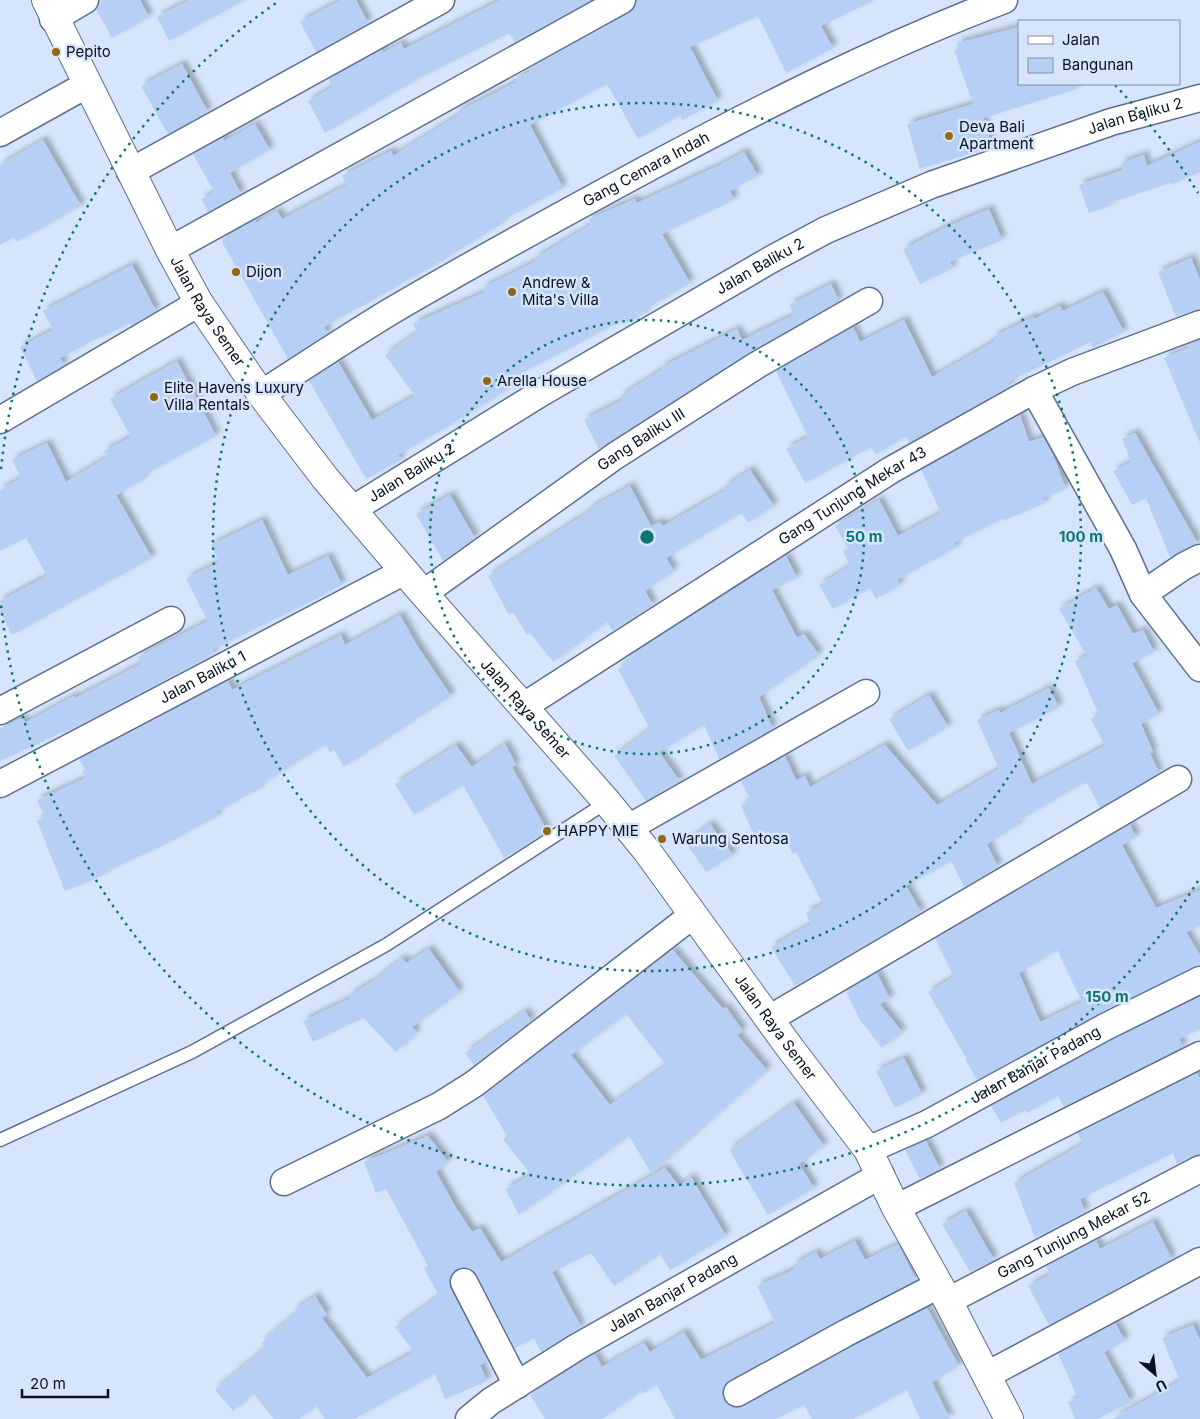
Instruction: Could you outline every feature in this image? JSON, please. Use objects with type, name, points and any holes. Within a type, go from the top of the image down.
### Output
[{"type":"street","points":[[50,9],[85,0]]},
{"type":"street","points":[[130,172],[441,0]]},
{"type":"street","points":[[170,250],[622,0]]},
{"type":"street","name":"Gang Cemara Indah","points":[[261,394],[391,312],[550,221],[725,127],[839,71],[949,21],[1004,0]]},
{"type":"street","name":"Jalan Raya Semer","points":[[50,9],[130,172],[199,303],[261,394],[325,478],[628,828],[868,1150],[896,1208],[1009,1419]]},
{"type":"street","points":[[0,133],[88,84]]},
{"type":"street","name":"Jalan Baliku 2","points":[[353,509],[541,393],[772,259],[826,230],[956,176],[1111,122],[1200,98]]},
{"type":"street","name":"Gang Baliku III","points":[[424,593],[615,456],[757,364],[869,301]]},
{"type":"street","points":[[0,420],[199,303]]},
{"type":"street","name":"Gang Tunjung Mekar 43","points":[[524,706],[891,470],[1034,390],[1072,372],[1200,324]]},
{"type":"street","points":[[1034,390],[1123,549],[1143,594],[1200,668]]},
{"type":"street","points":[[1143,594],[1184,566],[1200,558]]},
{"type":"street","name":"Jalan Baliku 1","points":[[0,784],[404,571]]},
{"type":"street","points":[[0,711],[171,620]]},
{"type":"street","points":[[628,828],[866,693]]},
{"type":"street","points":[[769,1019],[1178,779]]},
{"type":"street","points":[[284,1182],[439,1106],[474,1084],[693,915]]},
{"type":"street","name":"Jalan Banjar Padang","points":[[868,1150],[927,1124],[1105,1026],[1200,980]]},
{"type":"street","points":[[896,1208],[1200,1055]]},
{"type":"street","name":"Gang Tunjung Mekar 52","points":[[737,1393],[846,1332],[943,1293],[1200,1169]]},
{"type":"street","name":"Jalan Banjar Padang","points":[[469,1419],[491,1401],[586,1342],[880,1175]]},
{"type":"street","points":[[987,1375],[1200,1261]]},
{"type":"street","points":[[464,1282],[517,1385]]},
{"type":"lane","points":[[0,1140],[192,1052],[386,945],[607,802]]},
{"type":"building","points":[[107,0],[140,0],[149,17],[112,38],[96,9]]},
{"type":"building","points":[[189,0],[245,0],[169,41],[157,17]]},
{"type":"building","points":[[341,0],[356,0],[368,23],[316,52],[300,22]]},
{"type":"building","points":[[501,0],[591,0],[515,42],[509,33],[416,80],[325,133],[308,101],[333,87],[329,79],[382,50],[383,53],[401,43],[404,49]]},
{"type":"building","points":[[637,0],[874,0],[821,26],[833,48],[786,73],[758,16],[690,47],[718,101],[682,120],[680,115],[638,139],[607,84],[530,125],[563,188],[500,222],[501,224],[438,263],[324,327],[328,333],[288,359],[222,239],[255,220],[256,223],[277,211],[282,219],[347,185],[342,176],[391,151],[393,156],[459,115],[457,112],[517,82],[516,79],[531,71],[529,68],[629,13],[635,7]]},
{"type":"building","points":[[1018,27],[1018,85],[1076,85],[1077,89],[983,118],[992,147],[920,169],[907,124],[973,104],[954,50],[958,49],[958,43]]},
{"type":"building","points":[[182,64],[208,112],[168,134],[141,86]]},
{"type":"building","points":[[255,124],[270,150],[230,173],[241,194],[208,212],[201,199],[214,192],[193,154],[223,138],[224,141]]},
{"type":"building","points":[[43,140],[81,206],[17,242],[14,237],[0,245],[0,165]]},
{"type":"building","points":[[1200,142],[1200,172],[1171,185],[1170,183],[1109,203],[1110,206],[1089,213],[1079,185],[1123,170],[1121,163],[1144,155],[1147,166]]},
{"type":"building","points":[[744,152],[758,176],[730,191],[734,200],[662,234],[690,283],[627,323],[625,319],[509,380],[513,386],[398,455],[401,460],[366,479],[309,381],[338,362],[372,420],[415,396],[385,355],[418,332],[413,324],[485,292],[483,288],[536,261],[535,258],[591,225],[589,219],[635,199],[637,203]]},
{"type":"building","points":[[989,209],[1002,240],[950,262],[953,268],[920,284],[903,249],[953,224]]},
{"type":"building","points":[[1191,258],[1200,280],[1200,309],[1176,317],[1158,272]]},
{"type":"building","points":[[132,265],[156,311],[131,326],[130,323],[60,358],[64,365],[37,381],[20,347],[53,330],[43,311]]},
{"type":"building","points":[[831,284],[839,301],[750,352],[599,449],[584,420],[623,400],[620,396],[663,369],[662,367],[737,329],[742,340],[794,315],[789,305]]},
{"type":"building","points":[[1103,292],[1124,332],[1093,348],[1090,342],[1008,382],[1010,386],[909,443],[906,436],[876,455],[871,447],[805,483],[786,449],[808,437],[776,371],[853,327],[860,342],[904,320],[932,377],[995,341],[993,337],[1033,317],[1034,319],[1060,306],[1063,311]]},
{"type":"building","points":[[1200,340],[1200,443],[1164,358],[1188,348],[1187,345]]},
{"type":"building","points":[[177,361],[216,436],[143,476],[144,479],[116,495],[152,558],[12,635],[0,612],[0,601],[47,576],[26,538],[0,551],[0,490],[21,478],[12,460],[47,443],[66,482],[107,457],[104,451],[131,437],[110,399]]},
{"type":"building","points":[[1020,415],[1029,442],[1043,437],[1053,455],[1066,489],[1043,498],[1045,503],[1005,520],[1004,518],[954,543],[957,547],[897,580],[900,585],[876,599],[870,588],[833,609],[819,585],[850,566],[843,551],[848,548],[835,526],[879,500],[898,536],[941,513],[921,470]]},
{"type":"building","points":[[1135,433],[1198,544],[1170,557],[1146,498],[1132,505],[1113,471],[1131,462],[1122,439]]},
{"type":"building","points":[[750,470],[774,506],[748,523],[741,513],[666,558],[674,571],[645,591],[653,605],[612,631],[607,622],[553,662],[530,633],[527,635],[513,612],[509,615],[488,576],[590,511],[589,509],[630,486],[651,526],[660,522],[663,526],[726,490],[724,487]]},
{"type":"building","points":[[450,495],[475,538],[443,561],[416,514]]},
{"type":"building","points":[[262,520],[288,575],[328,556],[342,585],[212,650],[214,654],[64,733],[0,761],[0,729],[23,718],[25,723],[74,696],[75,698],[141,664],[138,657],[208,621],[186,579],[219,562],[211,545]]},
{"type":"building","points":[[786,556],[797,578],[772,590],[797,638],[804,634],[819,655],[759,697],[773,729],[719,759],[704,725],[659,752],[680,781],[646,801],[614,756],[650,729],[618,669],[630,661],[628,657]]},
{"type":"building","points":[[1096,588],[1109,609],[1117,605],[1133,634],[1143,630],[1154,652],[1132,663],[1159,714],[1141,724],[1153,752],[1150,753],[1159,773],[1100,808],[1087,783],[1082,784],[1016,822],[1018,825],[987,844],[998,867],[964,887],[951,861],[906,886],[921,912],[795,986],[771,947],[811,924],[806,913],[823,904],[796,852],[793,854],[783,837],[770,842],[767,836],[757,842],[741,806],[750,800],[741,781],[785,756],[796,780],[805,776],[810,787],[885,745],[937,805],[999,769],[977,720],[999,710],[1000,713],[1049,688],[1059,707],[1009,733],[1032,784],[1105,746],[1091,719],[1099,715],[1075,661],[1087,656],[1059,609]]},
{"type":"building","points":[[400,615],[416,644],[451,696],[344,767],[334,750],[329,752],[326,744],[259,786],[261,788],[216,812],[218,816],[160,847],[106,872],[107,874],[65,891],[37,821],[45,817],[37,800],[86,778],[82,771],[85,770],[79,759],[228,681],[232,690],[341,635],[345,645]]},
{"type":"building","points":[[929,695],[948,727],[908,751],[889,719]]},
{"type":"building","points":[[505,744],[516,765],[512,767],[547,831],[504,858],[463,785],[414,815],[395,784],[456,745],[472,767]]},
{"type":"building","points":[[710,824],[733,855],[706,872],[685,842]]},
{"type":"building","points":[[1130,825],[1136,837],[1122,845],[1156,908],[1200,890],[1200,926],[1186,932],[1200,955],[1200,965],[1098,1014],[977,1080],[928,992],[954,977],[935,939]],"holes":[[[1057,950],[1082,1002],[1040,1022],[1019,973]]]},
{"type":"building","points":[[429,949],[460,992],[412,1027],[417,1032],[396,1052],[363,1018],[313,1042],[303,1021],[351,998],[349,995],[372,982],[402,958],[406,963]]},
{"type":"building","points":[[673,950],[723,1009],[726,1007],[743,1031],[737,1035],[767,1070],[651,1173],[629,1136],[519,1215],[505,1189],[531,1175],[503,1139],[507,1136],[483,1096]],"holes":[[[626,1014],[666,1065],[610,1105],[571,1055]]]},
{"type":"building","points":[[877,973],[890,999],[880,1004],[902,1032],[882,1048],[860,1020],[846,991]]},
{"type":"building","points":[[1200,997],[1200,1029],[1179,1039],[1183,1047],[1064,1107],[1058,1096],[1027,1113],[1025,1110],[1001,1123],[991,1106],[1112,1040]]},
{"type":"building","points":[[525,1011],[531,1021],[474,1065],[465,1053]]},
{"type":"building","points":[[904,1058],[922,1094],[895,1108],[876,1071]]},
{"type":"building","points":[[1197,1073],[1200,1079],[1200,1154],[1177,1164],[1173,1153],[1080,1199],[1085,1212],[1035,1238],[1014,1183],[1083,1144],[1077,1133]]},
{"type":"building","points":[[794,1103],[824,1146],[799,1164],[814,1188],[768,1215],[729,1150]]},
{"type":"building","points":[[428,1136],[448,1162],[436,1172],[455,1206],[472,1232],[480,1228],[501,1262],[665,1168],[679,1186],[691,1177],[726,1236],[670,1270],[660,1254],[614,1286],[591,1253],[552,1272],[581,1327],[541,1352],[534,1338],[515,1348],[477,1275],[472,1269],[465,1267],[457,1269],[451,1274],[450,1288],[488,1361],[480,1365],[487,1381],[445,1399],[435,1374],[354,1419],[325,1419],[316,1406],[299,1419],[274,1419],[253,1393],[233,1411],[215,1390],[265,1348],[261,1343],[296,1313],[294,1310],[315,1296],[327,1315],[322,1318],[367,1378],[414,1352],[395,1327],[439,1296],[424,1268],[428,1266],[386,1189],[376,1193],[364,1162]]},
{"type":"building","points":[[926,1141],[940,1169],[920,1179],[905,1150]]},
{"type":"building","points":[[966,1211],[994,1260],[970,1272],[942,1224]]},
{"type":"building","points":[[1153,1222],[1172,1259],[1049,1325],[1028,1286],[1050,1275],[1046,1266],[1096,1240],[1100,1249]]},
{"type":"building","points":[[855,1241],[865,1260],[898,1244],[916,1280],[730,1380],[724,1386],[722,1392],[724,1400],[730,1406],[737,1408],[744,1406],[927,1308],[959,1366],[932,1382],[950,1419],[920,1419],[907,1390],[853,1419],[812,1419],[804,1405],[775,1419],[675,1419],[657,1385],[642,1394],[641,1391],[602,1419],[545,1419],[530,1395],[595,1354],[602,1367],[644,1343],[650,1352],[684,1332],[701,1360],[775,1323],[757,1286],[796,1269],[793,1265],[816,1252],[820,1259]]},
{"type":"building","points":[[1115,1323],[1125,1341],[1104,1352],[1131,1402],[1097,1419],[1075,1419],[1068,1402],[1078,1398],[1058,1354]]},
{"type":"building","points":[[1193,1325],[1200,1340],[1200,1419],[1112,1419],[1180,1381],[1162,1338]]},
{"type":"place","name":"Pepito","points":[[56,52]]},
{"type":"place","name":"Deva Bali Apartment","points":[[949,136]]},
{"type":"place","name":"Dijon","points":[[236,272]]},
{"type":"place","name":"Andrew & Mita's Villa","points":[[512,292]]},
{"type":"place","name":"Arella House","points":[[487,381]]},
{"type":"place","name":"Elite Havens Luxury Villa Rentals","points":[[154,397]]},
{"type":"place","name":"HAPPY MIE","points":[[547,831]]},
{"type":"place","name":"Warung Sentosa","points":[[662,839]]}]
